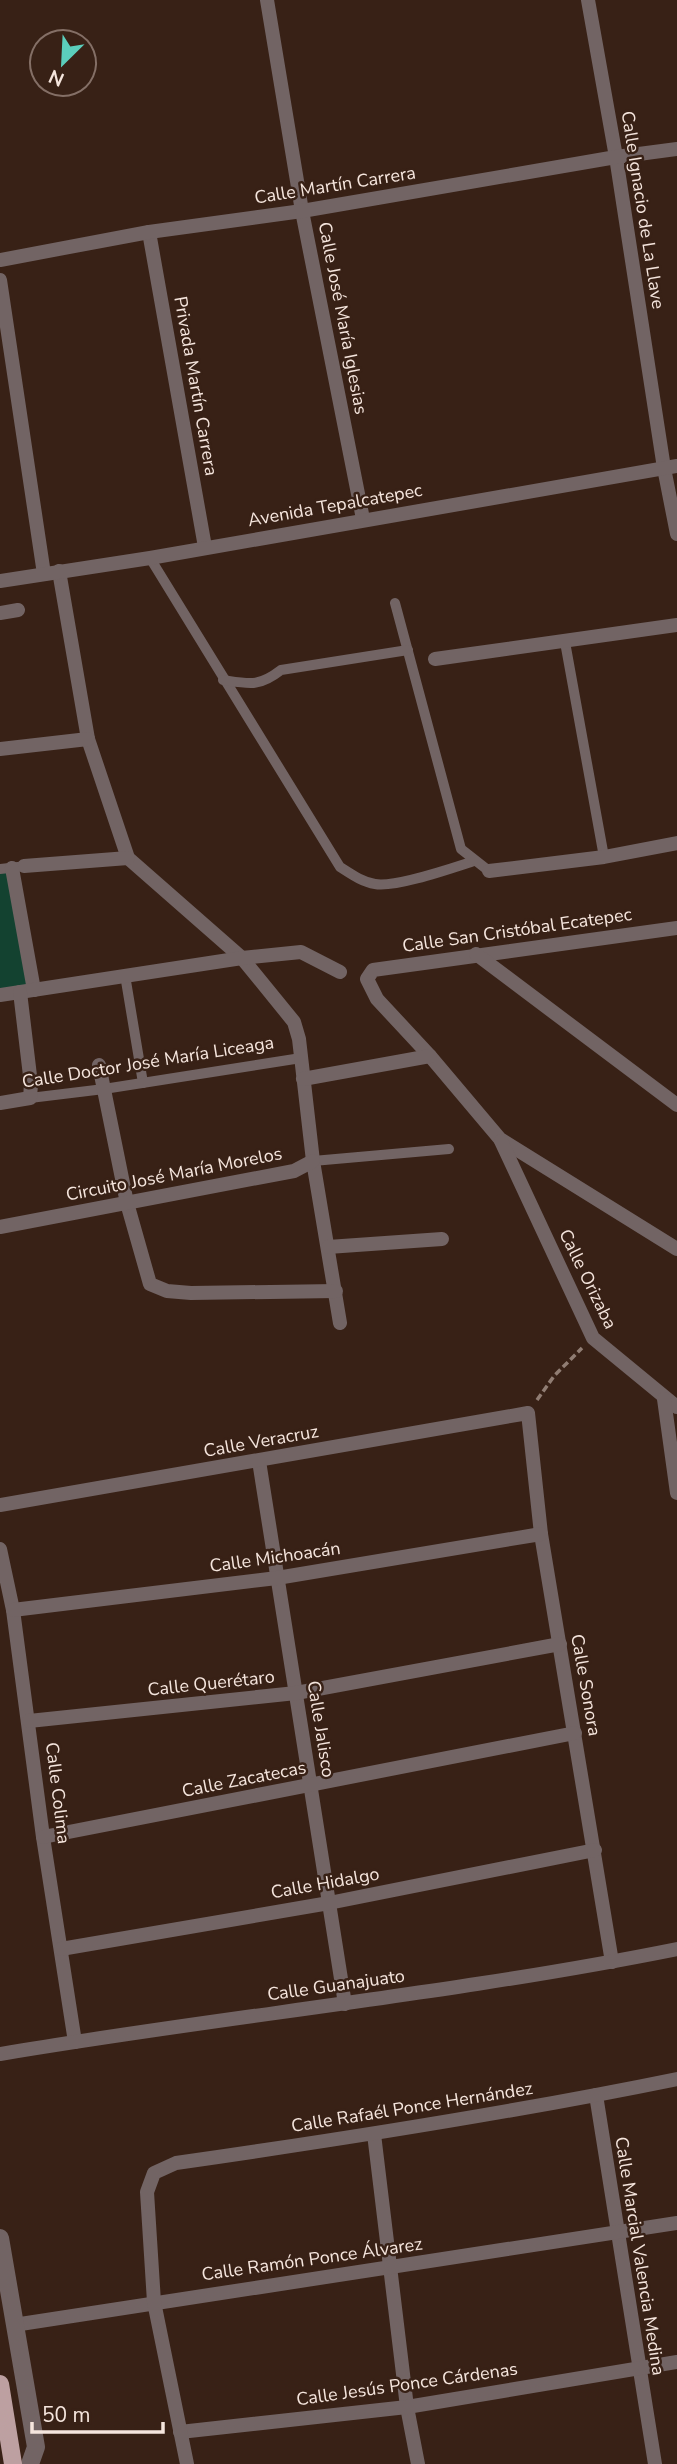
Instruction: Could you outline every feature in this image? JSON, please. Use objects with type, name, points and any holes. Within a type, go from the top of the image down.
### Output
[{"type":"main road","points":[[0,2384],[13,2464]]},
{"type":"street","name":"Calle José María Iglesias","points":[[267,0],[302,211],[363,519]]},
{"type":"street","name":"Calle Ignacio de La Llave","points":[[588,0],[671,467],[677,534]]},
{"type":"street","name":"Calle Martín Carrera","points":[[0,260],[149,232],[302,211],[677,149]]},
{"type":"street","name":"Privada Martín Carrera","points":[[149,232],[205,547]]},
{"type":"street","points":[[0,280],[44,574]]},
{"type":"street","name":"Avenida Tepalcatepec","points":[[0,581],[150,558],[671,467]]},
{"type":"street","points":[[150,558],[340,867],[357,878],[377,885],[417,878],[474,861]]},
{"type":"street","points":[[59,571],[88,739],[128,858],[242,958],[293,1022],[299,1040],[313,1161],[340,1323]]},
{"type":"street","points":[[395,603],[461,849],[474,861],[489,871],[604,857],[677,843]]},
{"type":"street","points":[[0,613],[18,610]]},
{"type":"street","points":[[435,659],[677,625]]},
{"type":"street","points":[[565,642],[604,857]]},
{"type":"street","points":[[223,680],[253,685],[268,680],[281,670],[408,650]]},
{"type":"street","points":[[0,749],[88,739]]},
{"type":"street","points":[[30,1098],[32,1084],[27,991],[12,868],[128,858]]},
{"type":"street","name":"Calle San Cristóbal Ecatepec","points":[[430,1056],[377,999],[367,979],[373,970],[677,928]]},
{"type":"street","points":[[0,995],[242,958],[301,952],[340,972]]},
{"type":"street","points":[[477,954],[677,1105]]},
{"type":"street","points":[[125,975],[143,1083]]},
{"type":"street","points":[[303,1079],[430,1056],[500,1139],[677,1249]]},
{"type":"street","name":"Calle Doctor José María Liceaga","points":[[0,1103],[301,1059]]},
{"type":"street","points":[[99,1065],[127,1203],[150,1284],[167,1291],[191,1293],[336,1291]]},
{"type":"street","name":"Calle Orizaba","points":[[500,1139],[593,1338],[677,1407]]},
{"type":"street","points":[[313,1161],[449,1149]]},
{"type":"street","name":"Circuito José María Morelos","points":[[0,1227],[294,1171],[313,1161]]},
{"type":"street","points":[[328,1247],[442,1239]]},
{"type":"street","points":[[664,1399],[677,1493]]},
{"type":"street","name":"Calle Veracruz","points":[[0,1505],[528,1413]]},
{"type":"street","name":"Calle Sonora","points":[[528,1413],[541,1534],[612,1962]]},
{"type":"street","name":"Calle Jalisco","points":[[259,1461],[345,2004]]},
{"type":"street","name":"Calle Michoacán","points":[[13,1610],[278,1578],[541,1534]]},
{"type":"street","name":"Calle Colima","points":[[0,1549],[13,1610],[43,1837],[75,2042]]},
{"type":"street","name":"Calle Querétaro","points":[[29,1721],[296,1693],[560,1644]]},
{"type":"street","name":"Calle Zacatecas","points":[[43,1837],[575,1733]]},
{"type":"street","name":"Calle Hidalgo","points":[[61,1949],[329,1903],[595,1850]]},
{"type":"street","name":"Calle Guanajuato","points":[[0,2054],[345,2004],[612,1962],[677,1949]]},
{"type":"street","name":"Calle Rafaél Ponce Hernández","points":[[154,2302],[147,2192],[154,2173],[176,2163],[374,2134],[677,2079]]},
{"type":"street","name":"Calle Marcial Valencia Medina","points":[[596,2095],[654,2464]]},
{"type":"street","points":[[374,2134],[407,2407],[418,2464]]},
{"type":"street","name":"Calle Ramón Ponce Álvarez","points":[[15,2325],[677,2223]]},
{"type":"street","points":[[0,2238],[36,2447],[30,2464]]},
{"type":"street","points":[[154,2302],[187,2464]]},
{"type":"street","name":"Calle Jesús Ponce Cárdenas","points":[[180,2432],[407,2407],[677,2362]]},
{"type":"path","points":[[528,1413],[554,1376],[593,1338]]},
{"type":"green space","points":[[10,870],[32,989],[0,994],[0,871]]}]
